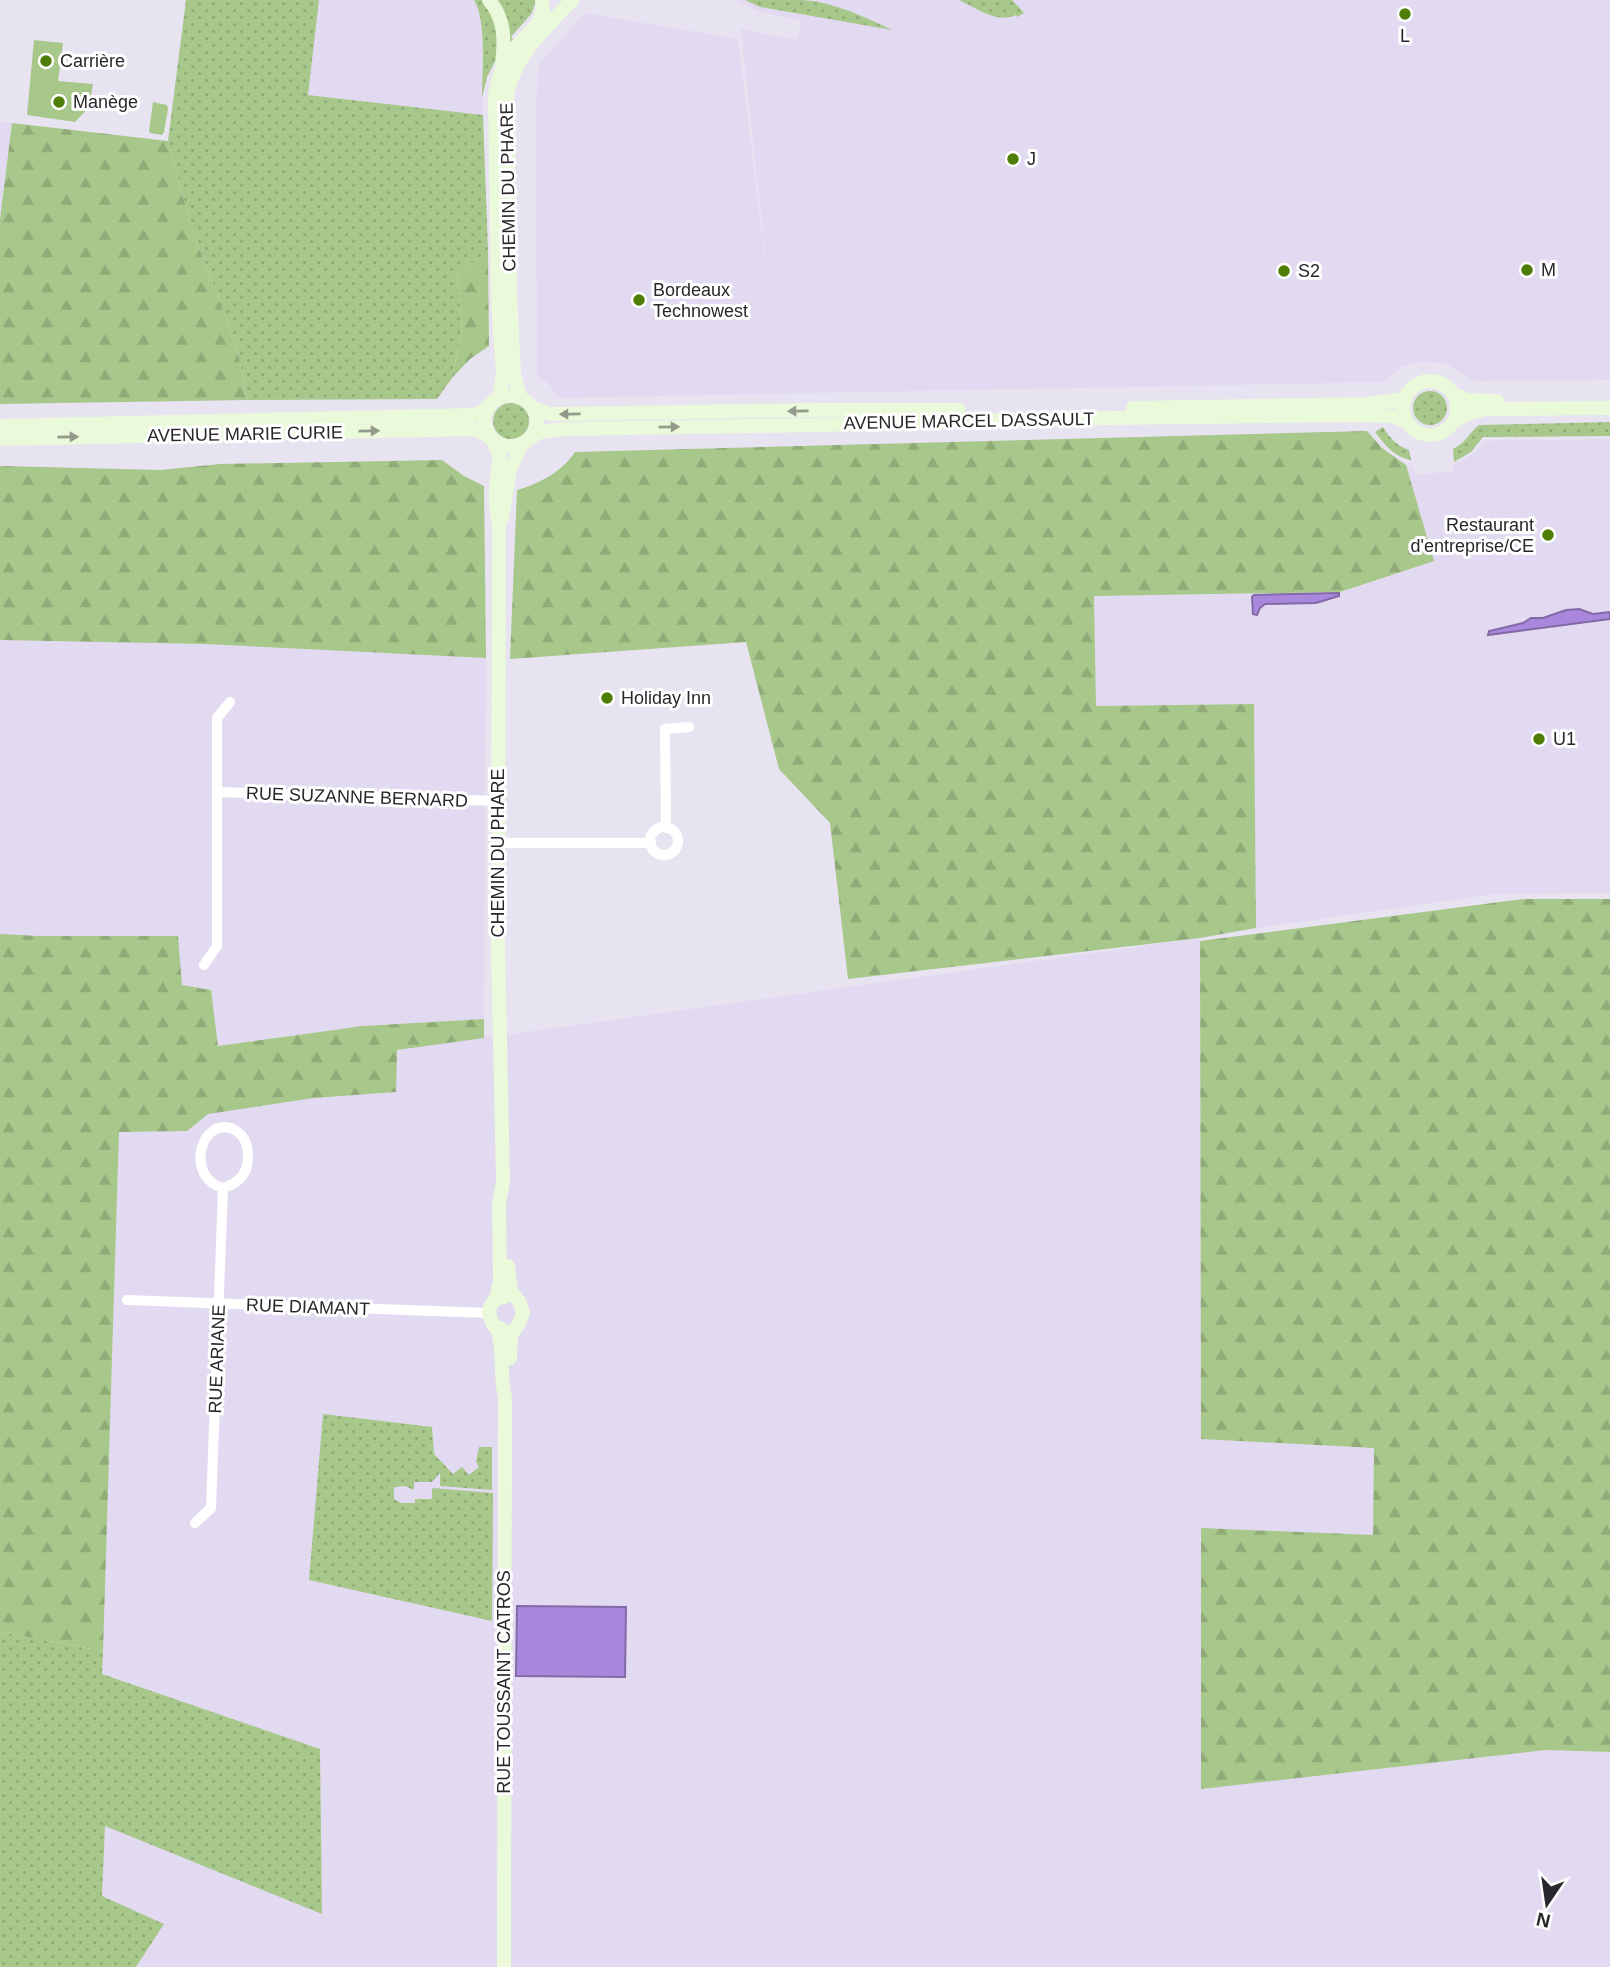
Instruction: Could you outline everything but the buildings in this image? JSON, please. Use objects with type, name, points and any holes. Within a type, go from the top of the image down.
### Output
[{"type":"main road","points":[[489,0],[498,13],[503,30],[505,41],[502,69]]},
{"type":"main road","name":"CHEMIN DU PHARE","points":[[493,403],[503,375],[498,300],[495,96],[497,82],[509,55],[539,22],[543,10],[542,0]]},
{"type":"main road","name":"CHEMIN DU PHARE","points":[[520,397],[514,375],[510,295],[507,95],[509,82],[519,59],[572,0]]},
{"type":"main road","points":[[1454,421],[1457,403],[1448,387],[1427,381],[1413,386],[1403,407],[1408,423],[1419,432],[1435,435],[1467,414],[1486,409],[1610,408]]},
{"type":"main road","points":[[1454,394],[1468,400],[1488,401],[1610,400]]},
{"type":"main road","points":[[511,395],[520,397],[533,408],[536,420],[533,433],[526,441],[504,446],[489,435],[484,419],[493,403],[511,395]]},
{"type":"main road","name":"AVENUE MARCEL DASSAULT","points":[[533,408],[553,414],[820,410],[885,412],[1367,404],[1405,399]]},
{"type":"main road","name":"AVENUE MARIE CURIE","points":[[0,426],[473,415],[493,403]]},
{"type":"main road","name":"AVENUE MARCEL DASSAULT","points":[[526,441],[540,432],[564,429],[1032,418],[1345,415],[1393,416],[1408,423]]},
{"type":"main road","name":"AVENUE MARIE CURIE","points":[[0,439],[474,429],[489,435]]},
{"type":"main road","name":"CHEMIN DU PHARE","points":[[489,435],[499,457],[496,510],[499,526],[498,946],[503,1181],[508,1207],[510,1291],[516,1300]]},
{"type":"main road","name":"CHEMIN DU PHARE","points":[[499,526],[505,510],[510,469],[526,441]]},
{"type":"main road","name":"CHEMIN DU PHARE","points":[[496,1299],[500,1281],[499,1204],[503,1181]]},
{"type":"main road","points":[[506,1296],[516,1300],[523,1313],[519,1323],[506,1330],[497,1328],[489,1313],[492,1303],[506,1296]]},
{"type":"main road","name":"RUE TOUSSAINT CATROS","points":[[505,1397],[510,1383],[510,1344],[516,1327]]},
{"type":"main road","name":"RUE TOUSSAINT CATROS","points":[[497,1328],[501,1344],[501,1382],[505,1397],[504,1967]]},
{"type":"street","points":[[204,965],[217,946],[217,718],[230,702]]},
{"type":"street","points":[[666,828],[665,729],[689,727]]},
{"type":"street","name":"RUE SUZANNE BERNARD","points":[[217,792],[498,801]]},
{"type":"street","points":[[666,828],[672,830],[677,837],[677,846],[667,855],[658,854],[650,843],[655,831],[666,828]]},
{"type":"street","points":[[498,843],[650,843]]},
{"type":"street","points":[[223,1127],[237,1131],[247,1150],[243,1178],[235,1185],[223,1188],[207,1179],[202,1167],[205,1139],[210,1132],[223,1127]]},
{"type":"street","name":"RUE ARIANE","points":[[195,1523],[211,1508],[223,1188]]},
{"type":"street","name":"RUE DIAMANT","points":[[127,1300],[489,1313]]},
{"type":"shaded area","points":[[319,0],[474,0],[482,24],[483,115],[308,95]]},
{"type":"shaded area","points":[[734,0],[1610,0],[1610,380],[1474,381],[1445,363],[1419,362],[1402,367],[1384,382],[558,398],[549,384],[537,376],[536,100],[539,64],[585,13],[738,39],[772,317],[741,29],[797,40],[802,21],[758,11]]},
{"type":"shaded area","points":[[0,122],[12,123],[0,219]]},
{"type":"shaded area","points":[[1610,439],[1610,893],[1496,894],[1256,928],[1254,704],[1096,706],[1094,596],[1340,592],[1433,561],[1406,465],[1413,467],[1415,475],[1454,471],[1453,464],[1470,456],[1484,441]]},
{"type":"shaded area","points":[[1339,593],[1339,596],[1316,603],[1265,604],[1257,615],[1253,614],[1254,595]]},
{"type":"shaded area","points":[[1579,609],[1593,614],[1610,612],[1610,619],[1488,635],[1489,631],[1523,623],[1531,618],[1543,618],[1566,610]]},
{"type":"shaded area","points":[[0,640],[203,644],[486,658],[484,1019],[363,1026],[218,1046],[211,990],[182,985],[39,936],[0,934]]},
{"type":"shaded area","points":[[1200,938],[1201,1438],[1374,1447],[1374,1535],[1545,1750],[1610,1752],[1610,1967],[136,1967],[164,1924],[102,1896],[104,1825],[321,1913],[320,1749],[102,1674],[119,1131],[187,1131],[207,1114],[314,1098],[395,1092],[396,1050]]},
{"type":"shaded area","points":[[517,1606],[626,1607],[625,1677],[516,1676]]},
{"type":"green space","points":[[186,0],[319,0],[308,95],[483,115],[488,251],[457,274],[462,329],[452,378],[437,399],[247,400],[237,347],[192,229],[168,141]]},
{"type":"green space","points":[[474,0],[485,0],[494,10],[500,52],[487,77],[482,98],[482,33]]},
{"type":"green space","points":[[494,0],[536,0],[532,13],[511,37],[513,39],[508,45]]},
{"type":"green space","points":[[745,0],[802,0],[825,4],[892,30],[760,7]]},
{"type":"green space","points":[[959,0],[1012,0],[1024,13],[1017,17],[1001,18],[979,11]]},
{"type":"green space","name":"Manège","points":[[34,40],[63,43],[58,81],[93,84],[89,107],[75,122],[27,115]]},
{"type":"green space","points":[[153,102],[167,105],[162,135],[149,131]]},
{"type":"green space","points":[[12,123],[168,141],[192,229],[237,347],[247,400],[0,404],[0,219]]},
{"type":"green space","points":[[488,251],[489,346],[470,359],[452,378],[462,329],[457,274]]},
{"type":"green space","points":[[1430,391],[1442,396],[1447,408],[1442,420],[1430,425],[1418,420],[1413,408],[1418,396]]},
{"type":"green space","points":[[511,403],[524,408],[529,421],[524,434],[511,439],[498,434],[493,421],[498,408]]},
{"type":"green space","points":[[1610,422],[1610,436],[1483,437],[1471,452],[1454,462],[1453,449],[1479,425]]},
{"type":"green space","points":[[1383,427],[1394,441],[1409,450],[1411,460],[1395,453],[1383,442],[1375,432]]},
{"type":"green space","points":[[1367,431],[1382,448],[1406,465],[1434,561],[1340,592],[1094,596],[1096,706],[1254,704],[1256,928],[1200,938],[848,979],[830,823],[779,769],[746,642],[510,659],[517,490],[550,476],[575,452]]},
{"type":"green space","points":[[442,460],[484,486],[486,658],[203,644],[0,640],[0,466],[161,470],[220,464]]},
{"type":"green space","points":[[1523,899],[1610,899],[1610,1752],[1545,1750],[1201,1789],[1201,1528],[1373,1535],[1374,1448],[1201,1439],[1200,941]]},
{"type":"green space","points":[[0,934],[178,936],[182,985],[211,990],[218,1046],[363,1026],[484,1019],[484,1038],[397,1050],[396,1092],[314,1098],[208,1114],[187,1131],[119,1132],[103,1651],[0,1632]]},
{"type":"green space","points":[[323,1414],[432,1427],[434,1454],[453,1474],[462,1467],[469,1475],[479,1467],[476,1462],[479,1447],[492,1447],[492,1490],[440,1486],[440,1473],[432,1482],[414,1482],[414,1490],[405,1486],[394,1487],[394,1499],[401,1503],[415,1503],[415,1499],[432,1499],[432,1488],[493,1493],[492,1621],[309,1580]]},
{"type":"green space","points":[[0,1632],[103,1651],[102,1674],[320,1749],[322,1914],[105,1826],[102,1896],[164,1924],[136,1967],[0,1967]]},
{"type":"place","name":"L","points":[[1405,14]]},
{"type":"place","name":"Carrière","points":[[46,61]]},
{"type":"place","name":"Manège","points":[[59,102]]},
{"type":"place","name":"J","points":[[1013,159]]},
{"type":"place","name":"M","points":[[1527,270]]},
{"type":"place","name":"S2","points":[[1284,271]]},
{"type":"place","name":"Bordeaux Technowest","points":[[639,300]]},
{"type":"place","name":"Restaurant d'entreprise/CE","points":[[1548,535]]},
{"type":"place","name":"Holiday Inn","points":[[607,698]]},
{"type":"place","name":"U1","points":[[1539,739]]}]
